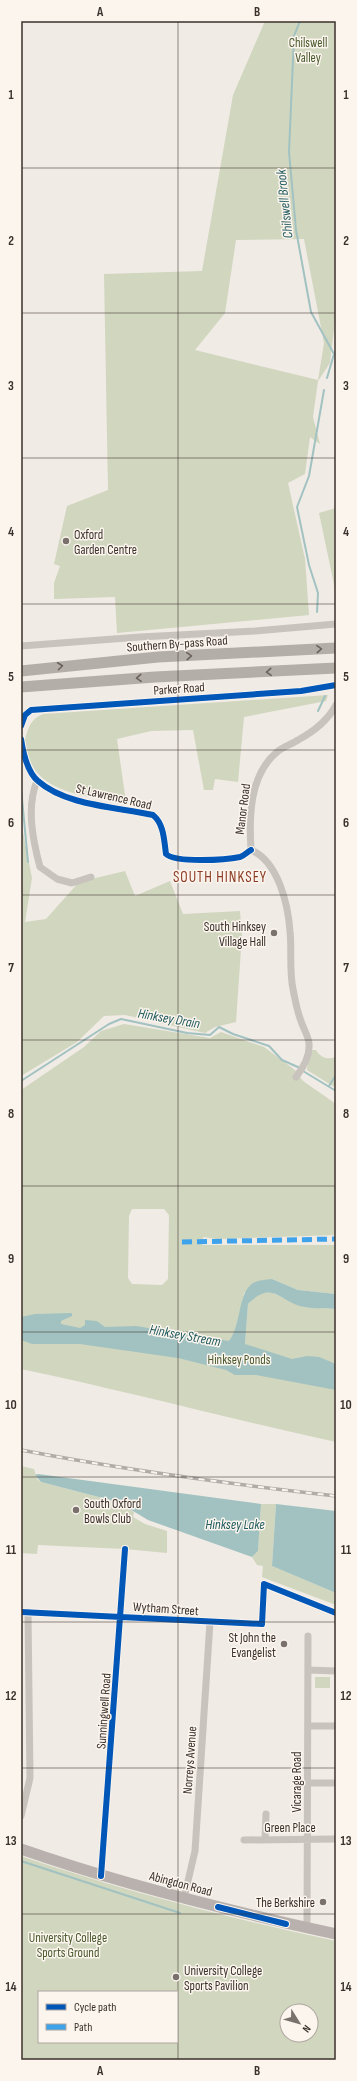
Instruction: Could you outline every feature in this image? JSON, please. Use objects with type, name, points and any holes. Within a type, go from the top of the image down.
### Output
[{"type":"highway","name":"Southern By-pass Road","points":[[21,671],[158,657],[336,648]]},
{"type":"highway","points":[[21,686],[155,677],[336,668]]},
{"type":"main road","name":"Abingdon Road","points":[[21,1849],[101,1876],[184,1898],[336,1934]]},
{"type":"street","points":[[21,646],[140,637],[255,631],[336,624]]},
{"type":"street","name":"Parker Road","points":[[21,726],[25,715],[31,710],[302,691],[336,685]]},
{"type":"street","name":"Manor Road","points":[[299,1072],[308,1056],[310,1043],[300,1020],[293,988],[290,931],[286,908],[281,891],[270,866],[260,854],[250,850],[250,826],[255,786],[264,768],[276,752],[299,740],[320,725],[330,715],[336,705]]},
{"type":"street","points":[[21,739],[29,767],[37,781],[33,790],[31,805],[34,836],[40,867],[57,879],[72,883],[91,877]]},
{"type":"street","name":"St Lawrence Road","points":[[37,781],[53,791],[71,798],[97,805],[153,815],[158,819],[163,832],[166,854],[169,857],[181,860],[242,857],[250,850]]},
{"type":"street","name":"Sunningwell Road","points":[[101,1876],[125,1549]]},
{"type":"street","points":[[21,1816],[30,1778],[24,1612]]},
{"type":"street","name":"Wytham Street","points":[[24,1612],[262,1624]]},
{"type":"street","name":"Norreys Avenue","points":[[184,1898],[195,1851],[210,1622]]},
{"type":"street","name":"Vicarage Road","points":[[307,1928],[308,1636]]},
{"type":"street","points":[[308,1670],[336,1671]]},
{"type":"street","points":[[308,1726],[336,1726]]},
{"type":"street","points":[[307,1782],[336,1783]]},
{"type":"street","points":[[265,1839],[266,1814]]},
{"type":"street","name":"Green Place","points":[[244,1840],[336,1839]]},
{"type":"green space","name":"Chilswell Valley","points":[[265,21],[336,21],[336,312],[330,363],[318,381],[313,417],[320,444],[310,437],[305,474],[288,483],[305,559],[309,615],[117,633],[115,597],[54,599],[54,583],[60,566],[54,564],[67,506],[108,490],[104,274],[202,271],[233,95]],"holes":[[[304,239],[324,343],[318,380],[195,350],[225,313],[236,240]]]},
{"type":"green space","points":[[336,508],[336,594],[319,513]]},
{"type":"green space","points":[[328,695],[326,701],[244,717],[238,782],[215,779],[213,790],[204,790],[193,730],[151,731],[117,739],[126,802],[83,796],[68,792],[55,786],[43,778],[34,768],[28,755],[25,743],[29,727],[36,718],[43,714]]},
{"type":"green space","points":[[21,822],[32,878],[25,922],[46,919],[79,882],[125,871],[135,896],[170,881],[183,914],[240,911],[242,935],[236,1022],[215,1027],[205,1033],[125,1015],[104,1016],[77,1042],[21,1076]]},
{"type":"green space","points":[[124,1024],[210,1038],[221,1032],[264,1047],[295,1070],[303,1081],[336,1104],[336,1235],[216,1239],[203,1237],[202,1245],[336,1245],[336,1294],[298,1290],[272,1279],[244,1293],[236,1331],[230,1341],[245,1344],[248,1304],[259,1293],[271,1292],[303,1307],[336,1309],[336,1442],[100,1386],[21,1369],[21,1090],[84,1047],[101,1031]],"holes":[[[132,1209],[164,1209],[169,1215],[168,1279],[162,1285],[132,1284],[128,1278],[129,1216]]]},
{"type":"green space","points":[[309,1050],[316,1050],[324,1058],[336,1057],[336,1088],[307,1070]]},
{"type":"green space","name":"South Oxford Bowls Club","points":[[21,1466],[34,1469],[37,1479],[41,1482],[118,1502],[134,1512],[133,1517],[145,1524],[167,1531],[167,1553],[125,1549],[38,1545],[37,1554],[21,1553]]},
{"type":"green space","points":[[261,1504],[276,1504],[272,1566],[336,1593],[336,1605],[262,1577],[263,1566],[257,1565],[252,1557],[258,1551]]},
{"type":"green space","points":[[315,1677],[330,1677],[330,1688],[315,1688]]},
{"type":"green space","name":"University College Sports Ground","points":[[21,1856],[99,1881],[177,1903],[336,1941],[336,2060],[21,2060]]},
{"type":"water","name":"Hinksey Ponds","points":[[272,1279],[298,1290],[336,1294],[336,1309],[304,1307],[276,1294],[264,1293],[248,1304],[245,1344],[292,1359],[307,1356],[319,1357],[336,1364],[336,1390],[256,1375],[235,1375],[226,1370],[178,1358],[80,1344],[32,1344],[21,1340],[21,1317],[35,1314],[72,1313],[72,1316],[61,1321],[61,1324],[80,1328],[85,1325],[85,1320],[97,1321],[105,1327],[136,1326],[229,1341],[236,1326],[244,1294],[248,1288],[255,1282]]},
{"type":"water","name":"Hinksey Lake","points":[[38,1474],[261,1504],[258,1551],[252,1557],[148,1520],[118,1502],[41,1482],[35,1475]]},
{"type":"water","name":"Hinksey Lake","points":[[276,1504],[336,1511],[336,1593],[272,1566]]},
{"type":"waterway","name":"Chilswell Brook","points":[[300,21],[294,36],[289,152],[296,230],[311,312],[334,354],[327,378]]},
{"type":"waterway","name":"Chilswell Brook","points":[[317,612],[318,593],[309,565],[297,507],[309,476],[324,390]]},
{"type":"waterway","name":"Chilswell Brook","points":[[318,711],[325,696]]},
{"type":"waterway","points":[[21,788],[28,862]]},
{"type":"waterway","name":"Hinksey Drain","points":[[21,1081],[109,1024],[121,1019],[187,1033],[210,1035],[219,1027],[233,1034],[269,1046],[282,1060],[300,1068]]},
{"type":"waterway","name":"Hinksey Drain","points":[[303,1071],[336,1091]]},
{"type":"waterway","name":"Chilswell Brook","points":[[329,1086],[336,1075]]},
{"type":"waterway","points":[[21,1861],[180,1913]]},
{"type":"railway","points":[[21,1450],[178,1476],[336,1496]]},
{"type":"marked path","points":[[182,1242],[336,1239]]},
{"type":"cycle path","points":[[21,726],[25,715],[31,710],[301,691],[336,685]]},
{"type":"cycle path","points":[[21,739],[24,756],[28,767],[38,781],[63,796],[77,801],[153,815],[157,819],[161,828],[166,854],[171,857],[190,860],[224,859],[240,857],[251,850]]},
{"type":"cycle path","points":[[101,1876],[125,1549]]},
{"type":"cycle path","points":[[21,1612],[262,1624],[264,1584],[336,1613]]},
{"type":"cycle path","points":[[218,1907],[286,1924]]},
{"type":"place","name":"Oxford Garden Centre","points":[[66,541]]},
{"type":"place","name":"South Hinksey Village Hall","points":[[274,933]]},
{"type":"place","name":"South Oxford Bowls Club","points":[[76,1510]]},
{"type":"place","name":"St John the Evangelist","points":[[284,1644]]},
{"type":"place","name":"The Berkshire","points":[[323,1902]]},
{"type":"place","name":"University College Sports Pavilion","points":[[176,1977]]},
{"type":"district","name":"SOUTH HINKSEY","points":[[220,877]]},
{"type":"water label","name":"Hinksey Stream","points":[[185,1335]]}]
